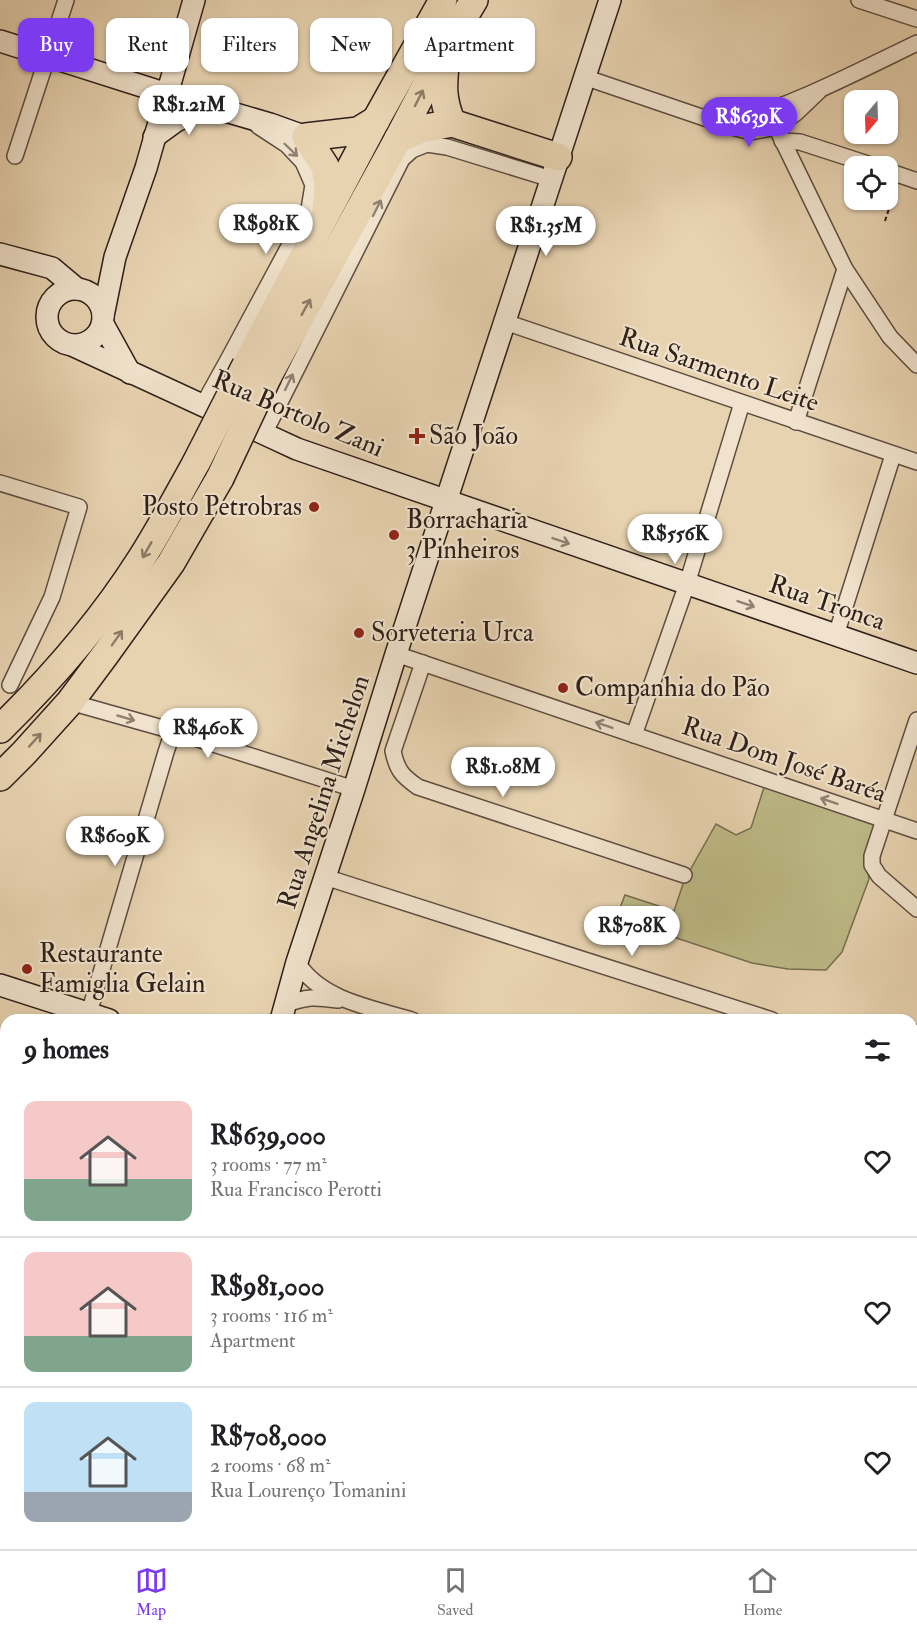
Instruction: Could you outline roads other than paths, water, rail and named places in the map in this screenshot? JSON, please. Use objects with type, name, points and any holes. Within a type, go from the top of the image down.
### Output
[{"type":"highway","points":[[0,777],[70,702],[171,563],[220,478],[257,370],[325,217],[443,0]]},
{"type":"highway","points":[[463,18],[474,0]]},
{"type":"highway","points":[[0,729],[38,692],[81,644],[142,558],[196,463],[257,370],[398,139],[433,72]]},
{"type":"highway","points":[[444,72],[445,107],[452,123]]},
{"type":"highway","points":[[325,217],[328,187],[325,166],[306,137],[358,131],[376,120]]},
{"type":"highway","points":[[398,139],[421,129],[452,123],[555,168]]},
{"type":"main road","points":[[115,257],[81,290],[61,292],[50,303],[46,319],[52,334],[64,344],[80,345],[95,338],[103,320],[115,257],[146,168],[194,0]]},
{"type":"main road","name":"Rua Angelina Michelon","points":[[283,1013],[297,962],[396,654],[610,0]]},
{"type":"main road","points":[[0,41],[18,47]]},
{"type":"main road","points":[[94,71],[306,137]]},
{"type":"main road","points":[[154,137],[176,121],[206,106]]},
{"type":"main road","points":[[0,254],[52,268],[98,300],[103,320],[130,373]]},
{"type":"main road","points":[[33,264],[45,284],[50,303]]},
{"type":"main road","name":"Rua Bortolo Zani","points":[[72,345],[297,449],[446,502]]},
{"type":"main road","name":"Rua Tronca","points":[[446,502],[917,663]]},
{"type":"main road","points":[[0,985],[83,1014]]},
{"type":"street","points":[[60,18],[66,0]]},
{"type":"street","points":[[859,0],[917,19]]},
{"type":"street","points":[[725,125],[819,91],[917,43]]},
{"type":"street","points":[[15,156],[42,72]]},
{"type":"street","points":[[584,76],[725,125],[751,132],[779,134],[844,156]]},
{"type":"street","points":[[779,134],[796,113],[819,91]]},
{"type":"street","points":[[765,112],[779,134],[845,269],[890,337],[917,365]]},
{"type":"street","points":[[203,405],[309,208],[313,185],[303,162],[287,145],[243,116]]},
{"type":"street","points":[[264,434],[402,159],[412,150],[427,144],[555,168]]},
{"type":"street","points":[[898,174],[917,181]]},
{"type":"street","points":[[796,422],[845,269]]},
{"type":"street","name":"Rua Sarmento Leite","points":[[505,322],[917,462]]},
{"type":"street","points":[[634,735],[687,584],[742,403]]},
{"type":"street","points":[[836,635],[893,455]]},
{"type":"street","points":[[0,483],[80,507],[52,597],[5,683],[38,692]]},
{"type":"street","name":"Rua Dom José Baréa","points":[[396,654],[917,831]]},
{"type":"street","points":[[423,663],[393,751],[396,764],[405,777],[418,787],[684,875]]},
{"type":"street","points":[[70,702],[173,731],[354,789]]},
{"type":"street","points":[[917,720],[872,856],[872,866],[879,876],[917,909]]},
{"type":"street","points":[[96,1014],[165,752],[173,731]]},
{"type":"street","points":[[325,877],[753,1014]]},
{"type":"street","points":[[297,962],[303,972],[317,985],[350,1001],[392,1014]]},
{"type":"street","points":[[283,1013],[299,999],[317,997],[350,1001]]},
{"type":"place","name":"São João","points":[[417,436]]},
{"type":"place","name":"Posto Petrobras","points":[[314,507]]},
{"type":"place","name":"Borracharia 3 Pinheiros","points":[[394,535]]},
{"type":"place","name":"Sorveteria Urca","points":[[359,633]]},
{"type":"place","name":"Companhia do Pão","points":[[563,688]]},
{"type":"place","name":"Restaurante Famiglia Gelain","points":[[27,969]]}]
